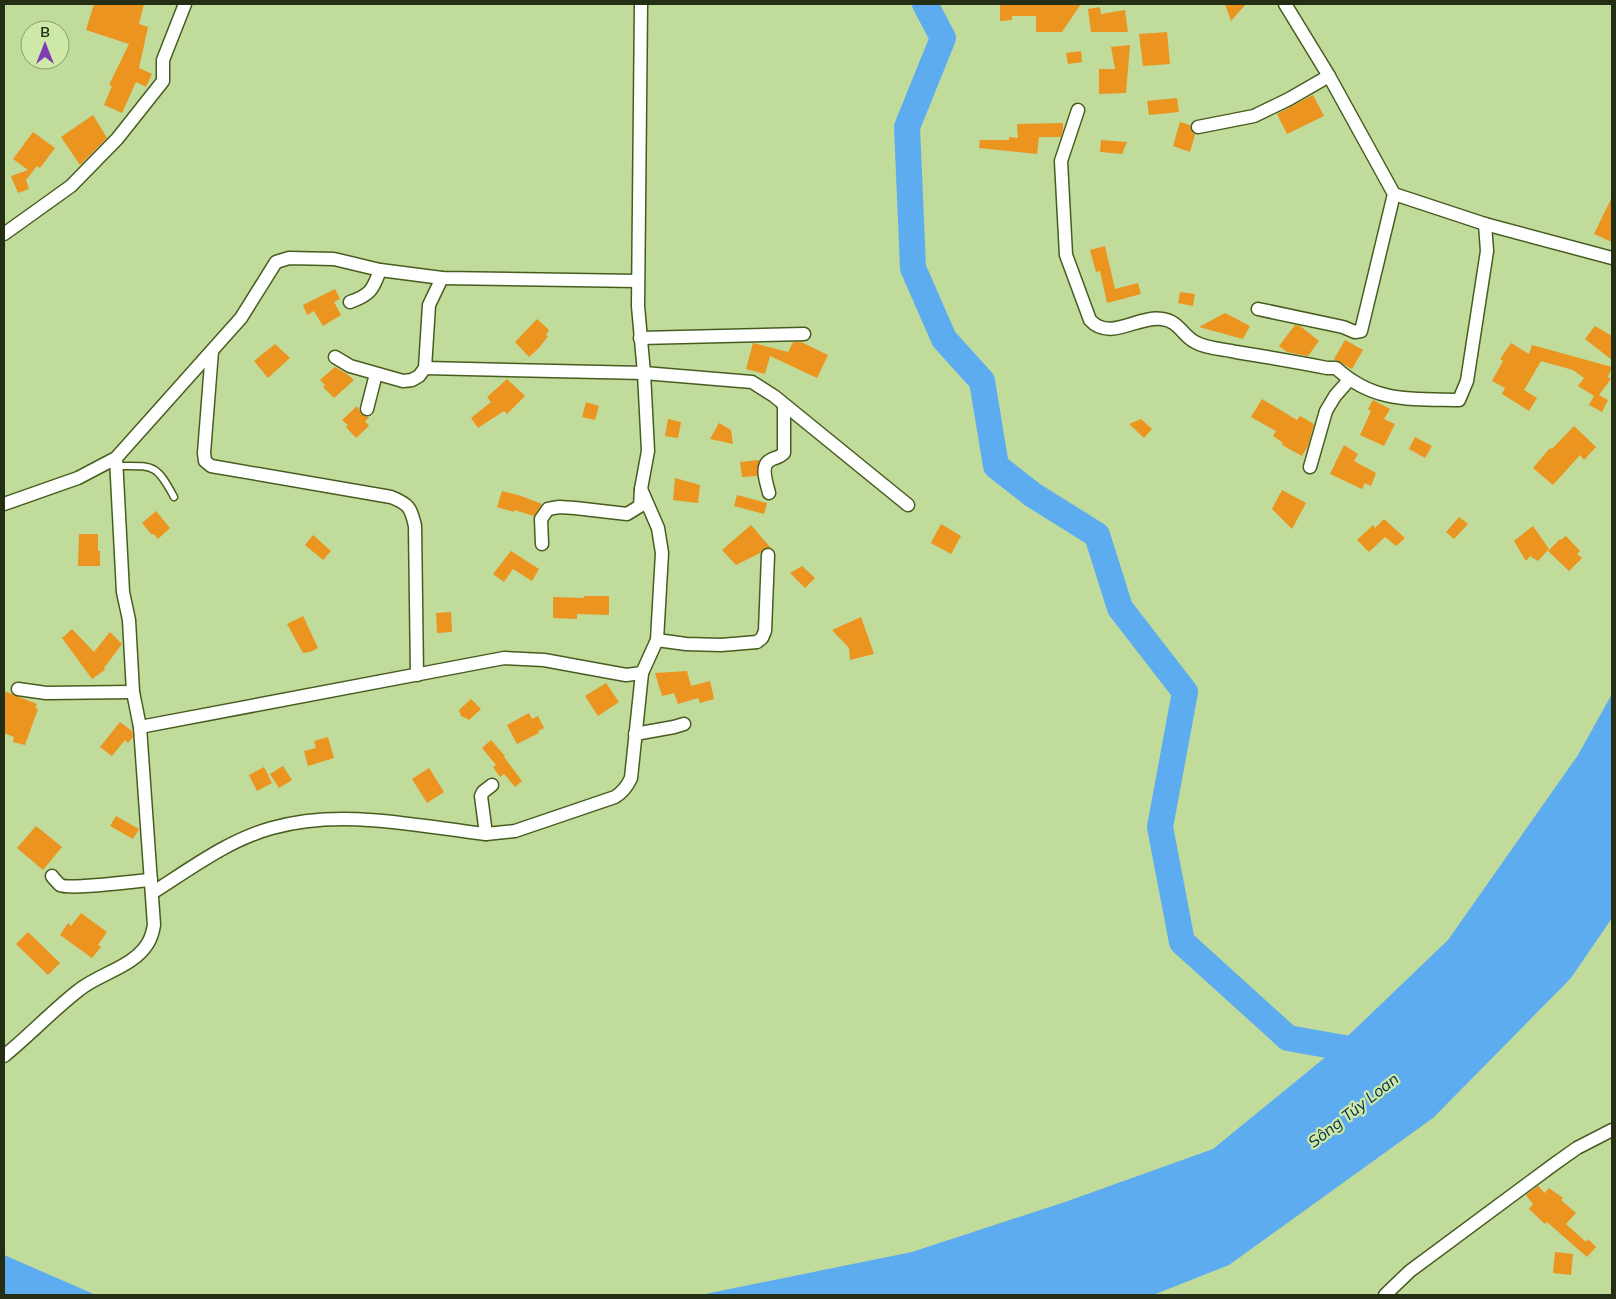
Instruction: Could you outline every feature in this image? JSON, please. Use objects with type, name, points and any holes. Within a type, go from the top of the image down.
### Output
[{"type":"street","points":[[4,234],[71,186],[123,132],[162,81],[163,60],[185,4]]},
{"type":"street","points":[[542,544],[541,519],[548,509],[559,507],[575,508],[627,514],[640,506],[648,451],[638,281],[641,4]]},
{"type":"street","points":[[1258,310],[1343,327],[1355,332],[1361,331],[1394,194],[1329,76],[1285,4]]},
{"type":"street","points":[[1198,127],[1254,116],[1329,76]]},
{"type":"street","points":[[1078,110],[1061,161],[1066,255],[1090,320],[1095,326],[1107,329],[1128,326],[1151,318],[1164,319],[1176,324],[1196,343],[1327,368],[1336,368],[1349,380],[1368,391],[1398,398],[1459,400],[1467,381],[1487,251],[1486,224]]},
{"type":"street","points":[[1394,194],[1486,224],[1612,258]]},
{"type":"street","points":[[4,504],[117,462],[242,318],[276,262],[290,258],[334,259],[380,270],[442,278],[638,281]]},
{"type":"street","points":[[350,302],[365,296],[375,284],[380,270]]},
{"type":"street","points":[[335,357],[350,366],[376,374],[402,381],[412,380],[425,368],[429,305],[442,278]]},
{"type":"street","points":[[640,338],[804,334]]},
{"type":"street","points":[[212,351],[204,453],[206,461],[212,466],[392,497],[405,502],[412,512],[415,526],[417,675]]},
{"type":"street","points":[[425,368],[644,373],[752,382],[784,405],[908,505]]},
{"type":"street","points":[[368,409],[376,374]]},
{"type":"street","points":[[1310,467],[1326,411],[1335,396],[1349,380]]},
{"type":"street","points":[[769,493],[765,472],[766,466],[770,460],[779,458],[784,453],[784,405]]},
{"type":"street","points":[[4,1056],[29,1036],[80,988],[127,962],[140,952],[149,942],[154,925],[140,727],[132,692],[129,620],[123,592],[117,462]]},
{"type":"street","points":[[52,876],[60,885],[151,886],[230,844],[271,828],[312,819],[354,818],[486,834],[515,831],[615,797],[628,786],[631,778],[642,673],[657,640],[662,553],[658,528],[641,489]]},
{"type":"street","points":[[657,640],[686,644],[721,645],[756,642],[762,638],[765,631],[768,555]]},
{"type":"street","points":[[140,727],[504,658],[544,660],[626,676],[642,673]]},
{"type":"street","points":[[18,689],[46,693],[132,692]]},
{"type":"street","points":[[635,734],[674,728],[684,724]]},
{"type":"street","points":[[486,834],[481,796],[492,785]]},
{"type":"street","points":[[1385,1295],[1410,1271],[1553,1164],[1577,1148],[1612,1130]]},
{"type":"lane","points":[[117,462],[148,466],[157,470],[174,497]]},
{"type":"water","name":"Sông Túy Loan","points":[[1612,694],[1612,918],[1571,978],[1433,1118],[1229,1265],[1153,1295],[700,1295],[912,1252],[1065,1202],[1213,1149],[1328,1055],[1448,940],[1578,755]]},
{"type":"water","points":[[4,1255],[96,1295],[4,1295]]},
{"type":"building","points":[[94,4],[144,4],[139,24],[148,27],[139,68],[152,74],[146,87],[136,82],[122,113],[104,105],[112,86],[109,85],[129,44],[86,30]]},
{"type":"building","points":[[1000,4],[1081,4],[1062,32],[1036,32],[1036,16],[1012,16],[1012,20],[1000,21]]},
{"type":"building","points":[[1225,4],[1246,4],[1231,21]]},
{"type":"building","points":[[1100,7],[1101,14],[1125,10],[1128,32],[1091,32],[1088,9]]},
{"type":"building","points":[[1167,32],[1170,64],[1143,66],[1139,34]]},
{"type":"building","points":[[1130,45],[1126,93],[1099,94],[1099,69],[1115,69],[1111,47]]},
{"type":"building","points":[[1081,51],[1082,62],[1068,64],[1066,53]]},
{"type":"building","points":[[1313,95],[1324,116],[1287,134],[1277,114]]},
{"type":"building","points":[[1177,98],[1179,112],[1149,115],[1147,101]]},
{"type":"building","points":[[93,115],[107,138],[80,165],[61,137]]},
{"type":"building","points":[[1180,122],[1190,125],[1195,135],[1190,152],[1173,146]]},
{"type":"building","points":[[1063,123],[1061,137],[1039,137],[1037,154],[979,148],[980,140],[1009,140],[1009,137],[1018,138],[1017,124]]},
{"type":"building","points":[[33,132],[55,148],[40,168],[37,166],[26,180],[29,189],[18,193],[11,176],[28,170],[13,159]]},
{"type":"building","points":[[1101,140],[1127,142],[1122,154],[1100,152]]},
{"type":"building","points":[[1612,197],[1612,242],[1594,234]]},
{"type":"building","points":[[1105,246],[1115,289],[1138,283],[1141,294],[1107,303],[1100,271],[1096,272],[1090,250]]},
{"type":"building","points":[[335,289],[340,299],[334,302],[341,315],[323,326],[314,311],[307,315],[303,305]]},
{"type":"building","points":[[1180,292],[1195,294],[1193,306],[1178,303]]},
{"type":"building","points":[[1225,313],[1250,326],[1243,339],[1199,327]]},
{"type":"building","points":[[537,319],[549,330],[546,335],[548,336],[529,357],[515,342]]},
{"type":"building","points":[[1295,325],[1300,326],[1319,341],[1308,356],[1287,352],[1279,346]]},
{"type":"building","points":[[1595,326],[1612,336],[1612,360],[1585,339]]},
{"type":"building","points":[[1345,340],[1363,350],[1352,369],[1334,359]]},
{"type":"building","points":[[793,342],[801,342],[828,355],[817,378],[770,356],[765,374],[746,369],[753,343],[788,352]]},
{"type":"building","points":[[1511,343],[1529,354],[1532,345],[1612,367],[1608,377],[1611,379],[1599,395],[1608,400],[1602,412],[1589,405],[1594,396],[1578,386],[1584,378],[1573,370],[1541,361],[1524,390],[1537,398],[1529,411],[1502,394],[1505,388],[1492,381],[1503,361],[1500,359]]},
{"type":"building","points":[[275,344],[290,358],[268,378],[254,361]]},
{"type":"building","points":[[335,367],[354,380],[334,398],[323,387],[325,385],[320,380]]},
{"type":"building","points":[[507,379],[525,396],[507,414],[504,411],[478,428],[471,418],[491,402],[487,397]]},
{"type":"building","points":[[1262,399],[1297,420],[1300,416],[1314,424],[1308,446],[1302,456],[1282,445],[1283,443],[1273,436],[1276,431],[1251,417]]},
{"type":"building","points":[[1373,400],[1390,409],[1384,419],[1395,424],[1384,446],[1360,435],[1371,411],[1368,409]]},
{"type":"building","points":[[586,402],[599,406],[595,420],[582,417]]},
{"type":"building","points":[[357,406],[361,414],[369,418],[365,421],[369,426],[356,438],[346,427],[348,425],[342,420]]},
{"type":"building","points":[[668,419],[681,422],[678,438],[665,436]]},
{"type":"building","points":[[1141,419],[1152,429],[1144,438],[1129,424]]},
{"type":"building","points":[[719,423],[731,430],[733,444],[710,439]]},
{"type":"building","points":[[1574,426],[1596,447],[1584,460],[1580,455],[1553,485],[1533,468],[1550,448],[1552,449]]},
{"type":"building","points":[[1415,437],[1432,446],[1425,458],[1409,449]]},
{"type":"building","points":[[1344,445],[1358,454],[1354,461],[1376,473],[1371,486],[1365,483],[1362,489],[1330,474]]},
{"type":"building","points":[[759,460],[757,476],[742,477],[740,462]]},
{"type":"building","points":[[675,478],[700,485],[698,503],[673,500]]},
{"type":"building","points":[[1282,490],[1306,503],[1292,529],[1272,509]]},
{"type":"building","points":[[502,491],[542,504],[534,516],[497,507]]},
{"type":"building","points":[[737,495],[767,503],[764,514],[734,506]]},
{"type":"building","points":[[156,511],[170,528],[158,539],[142,523]]},
{"type":"building","points":[[1459,517],[1468,524],[1454,539],[1446,532]]},
{"type":"building","points":[[1384,519],[1405,538],[1396,546],[1385,537],[1369,552],[1357,540],[1373,525],[1375,528]]},
{"type":"building","points":[[941,524],[961,536],[951,554],[931,543]]},
{"type":"building","points":[[751,525],[771,548],[765,548],[760,553],[736,565],[722,550]]},
{"type":"building","points":[[1533,526],[1549,549],[1538,561],[1530,556],[1526,561],[1514,541]]},
{"type":"building","points":[[79,534],[98,534],[100,566],[78,566]]},
{"type":"building","points":[[313,535],[331,551],[323,560],[305,545]]},
{"type":"building","points":[[1566,536],[1580,551],[1577,554],[1582,558],[1569,571],[1548,551],[1560,539]]},
{"type":"building","points":[[511,551],[539,569],[532,581],[513,569],[504,582],[493,574]]},
{"type":"building","points":[[802,566],[815,578],[805,588],[790,573]]},
{"type":"building","points":[[584,596],[609,596],[609,615],[577,614],[577,619],[553,618],[553,597],[584,598]]},
{"type":"building","points":[[451,612],[452,632],[437,633],[436,613]]},
{"type":"building","points":[[303,616],[318,648],[303,653],[287,624]]},
{"type":"building","points":[[861,617],[874,654],[850,660],[849,648],[832,630]]},
{"type":"building","points":[[72,629],[94,652],[110,632],[122,644],[104,668],[105,670],[92,679],[62,638]]},
{"type":"building","points":[[687,671],[691,686],[710,681],[714,699],[700,703],[698,698],[678,704],[674,693],[662,696],[655,673]]},
{"type":"building","points":[[606,683],[619,702],[598,716],[585,696]]},
{"type":"building","points":[[4,691],[37,704],[35,708],[38,709],[25,745],[13,742],[14,737],[4,733]]},
{"type":"building","points":[[471,699],[481,709],[469,720],[461,716],[459,710]]},
{"type":"building","points":[[529,713],[532,719],[538,716],[544,728],[538,731],[539,733],[517,744],[507,725]]},
{"type":"building","points":[[120,722],[132,731],[133,737],[128,743],[125,740],[112,756],[100,747]]},
{"type":"building","points":[[328,737],[334,758],[308,766],[304,751],[316,748],[314,741]]},
{"type":"building","points":[[491,740],[505,756],[522,781],[515,787],[504,774],[500,777],[493,767],[496,765],[482,748]]},
{"type":"building","points":[[283,766],[292,780],[279,788],[270,774]]},
{"type":"building","points":[[264,767],[272,783],[257,791],[249,775]]},
{"type":"building","points":[[429,768],[444,792],[427,803],[412,779]]},
{"type":"building","points":[[116,816],[139,829],[133,839],[110,826]]},
{"type":"building","points":[[36,826],[62,847],[43,870],[17,848]]},
{"type":"building","points":[[81,913],[107,932],[98,945],[101,947],[92,958],[60,935],[68,923],[71,926]]},
{"type":"building","points":[[28,932],[60,963],[48,975],[16,944]]},
{"type":"building","points":[[1538,1186],[1545,1193],[1549,1188],[1563,1198],[1561,1200],[1576,1213],[1566,1224],[1586,1242],[1588,1239],[1596,1247],[1587,1257],[1529,1209],[1533,1204],[1526,1195]]},
{"type":"building","points":[[1555,1252],[1573,1254],[1571,1275],[1553,1273]]},
{"type":"waterway","points":[[925,4],[943,38],[907,127],[913,268],[944,339],[982,381],[996,466],[1033,495],[1097,535],[1120,608],[1185,692],[1160,827],[1182,942],[1288,1038],[1372,1053]]}]
